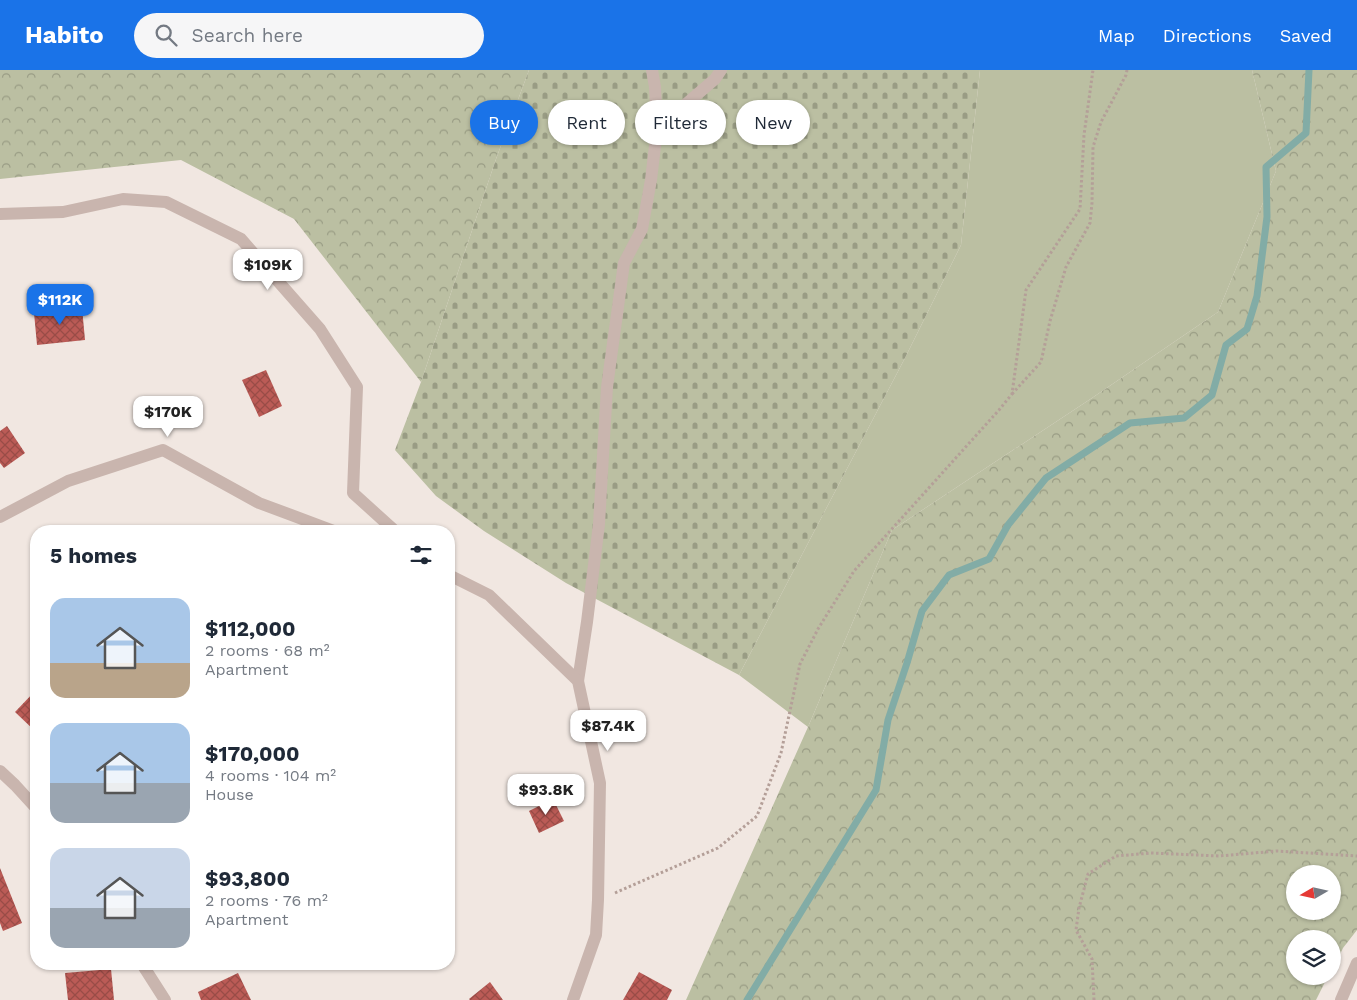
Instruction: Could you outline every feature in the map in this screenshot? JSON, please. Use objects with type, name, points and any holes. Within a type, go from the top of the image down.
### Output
[{"type":"street","points":[[652,70],[655,100]]},
{"type":"street","points":[[690,100],[715,79],[721,70]]},
{"type":"street","points":[[573,1000],[596,935],[600,783],[578,681],[599,524],[607,387],[624,263],[642,229],[655,145]]},
{"type":"street","points":[[0,214],[63,212],[124,199],[166,202],[241,239],[320,329],[357,388],[353,493],[388,525]]},
{"type":"street","points":[[0,517],[68,481],[163,450],[260,503],[318,525]]},
{"type":"street","points":[[455,578],[488,595],[578,681]]},
{"type":"street","points":[[0,771],[30,801]]},
{"type":"street","points":[[1341,1000],[1357,963]]},
{"type":"street","points":[[146,970],[165,1000]]},
{"type":"path","points":[[1012,394],[1026,290],[1080,209],[1084,135],[1093,70]]},
{"type":"path","points":[[598,900],[718,848],[756,816],[781,753],[800,664],[818,629],[854,571],[1041,362],[1050,321],[1066,267],[1090,223],[1093,147],[1101,122],[1127,70]]},
{"type":"path","points":[[1094,1000],[1092,959],[1076,930],[1079,908],[1088,874],[1116,856],[1151,853],[1219,856],[1276,851],[1357,856]]},
{"type":"green space","points":[[0,70],[529,70],[518,100],[470,100],[470,145],[501,145],[421,382],[294,219],[181,160],[0,179]]},
{"type":"green space","points":[[529,70],[980,70],[961,245],[905,358],[739,675],[566,583],[484,531],[436,496],[395,450],[421,382],[501,145],[538,145],[538,100],[518,100]]},
{"type":"green space","points":[[980,70],[1252,70],[1276,171],[1218,312],[892,530],[808,727],[739,675],[905,358],[961,245]]},
{"type":"green space","points":[[1252,70],[1357,70],[1357,930],[1341,952],[1341,930],[1286,930],[1286,985],[1324,985],[1316,1000],[686,1000],[808,727],[892,530],[1218,312],[1276,171]]},
{"type":"building","points":[[82,308],[85,340],[37,345],[34,313]]},
{"type":"building","points":[[266,370],[282,406],[259,417],[242,380]]},
{"type":"building","points":[[7,426],[25,453],[4,468],[0,463],[0,431]]},
{"type":"building","points":[[30,696],[30,726],[15,712]]},
{"type":"building","points":[[553,799],[564,821],[539,833],[529,811]]},
{"type":"building","points":[[0,868],[22,923],[3,931],[0,923]]},
{"type":"building","points":[[111,970],[114,1000],[68,1000],[65,973]]},
{"type":"building","points":[[639,972],[672,990],[667,1000],[623,1000]]},
{"type":"building","points":[[238,973],[251,1000],[201,1000],[198,992]]},
{"type":"building","points":[[490,982],[503,1000],[469,999]]},
{"type":"waterway","points":[[747,1000],[876,790],[888,720],[922,611],[949,575],[989,559],[1008,525],[1046,478],[1130,423],[1184,418],[1212,395],[1226,345],[1247,329],[1257,296],[1267,217],[1266,167],[1306,133],[1309,70]]}]
